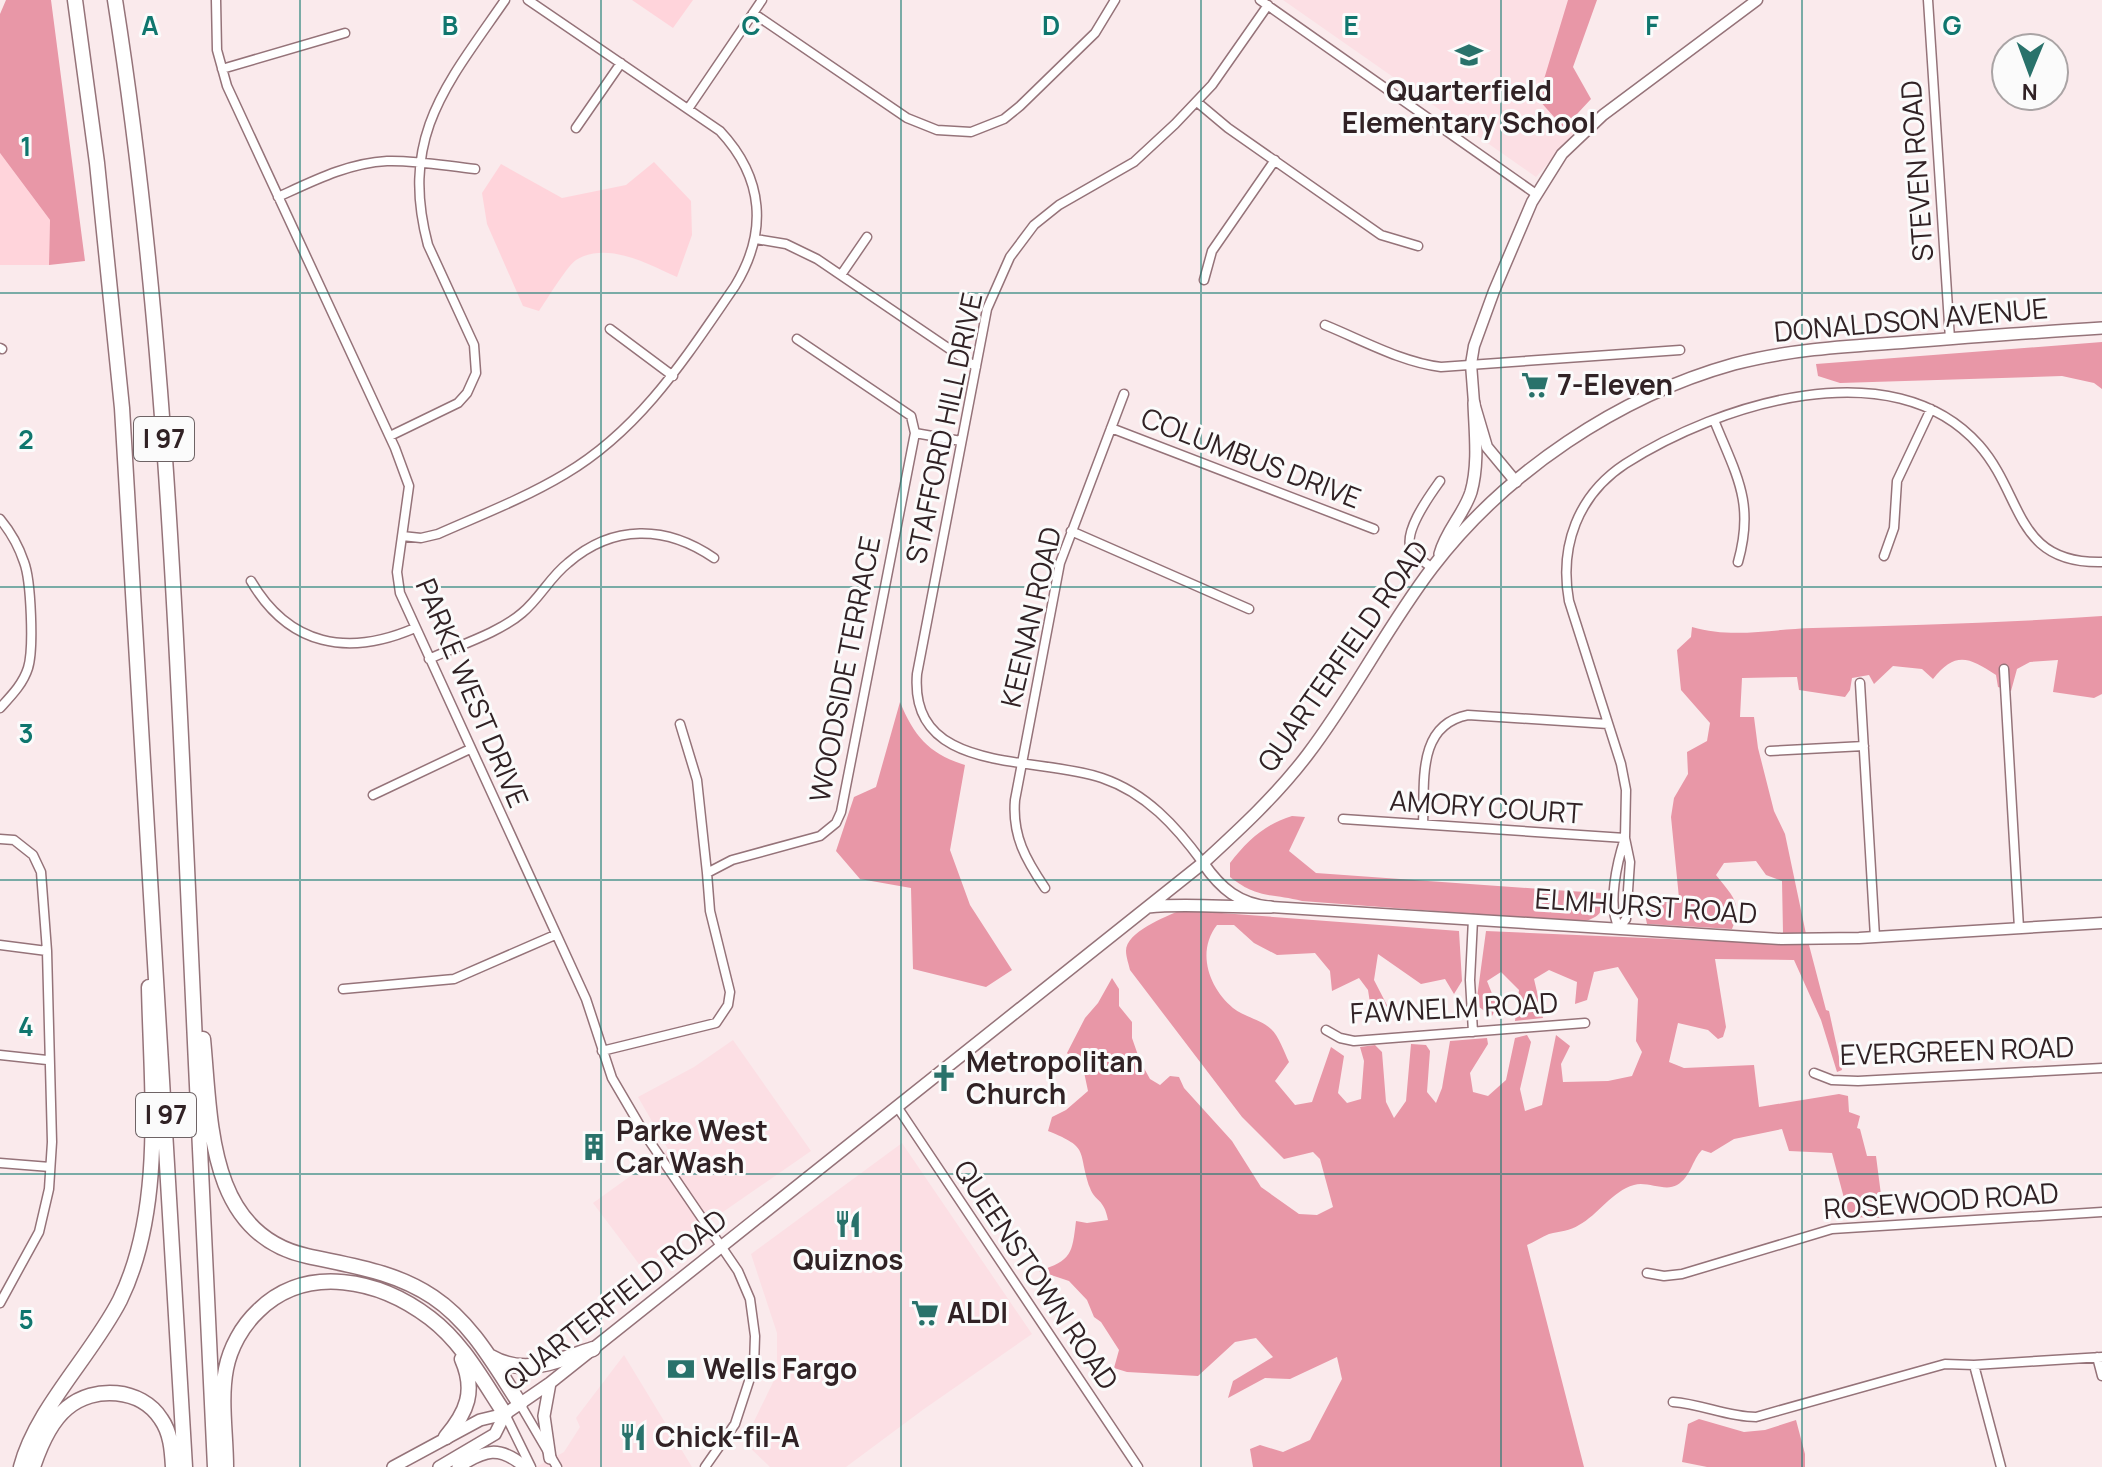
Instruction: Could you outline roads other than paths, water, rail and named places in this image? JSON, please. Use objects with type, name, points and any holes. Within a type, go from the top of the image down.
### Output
[{"type":"highway","name":"I 97","points":[[75,0],[112,301],[131,528],[185,1467]]},
{"type":"highway","name":"I 97","points":[[115,0],[138,160],[171,528],[215,1467]]},
{"type":"highway","points":[[21,1467],[44,1416],[92,1347],[121,1297],[140,1243],[145,1217],[152,1114],[143,763]]},
{"type":"highway","points":[[188,880],[213,1137],[219,1165],[235,1206],[247,1223],[281,1247],[302,1255],[374,1269],[416,1286],[450,1310],[468,1328],[520,1404]]},
{"type":"highway","points":[[226,1467],[226,1368],[241,1332],[259,1310],[280,1293],[308,1283],[345,1282],[364,1286],[409,1304],[432,1319],[454,1340],[505,1414]]},
{"type":"highway","points":[[446,1437],[466,1410],[470,1392],[467,1371],[454,1340]]},
{"type":"highway","points":[[487,1354],[505,1365],[527,1367],[593,1349]]},
{"type":"highway","points":[[33,1467],[42,1444],[68,1407],[82,1398],[108,1392],[139,1399],[161,1418],[168,1434],[173,1467]]},
{"type":"main road","name":"DONALDSON AVENUE","points":[[1516,482],[1581,435],[1621,411],[1709,372],[1780,354],[1823,348],[2102,328]]},
{"type":"main road","points":[[1435,564],[1445,537],[1470,493],[1475,467],[1474,403]]},
{"type":"main road","name":"QUARTERFIELD ROAD","points":[[393,1467],[480,1420],[505,1414],[550,1383],[1203,863],[1251,818],[1309,753],[1435,564],[1471,523],[1516,482]]},
{"type":"main road","points":[[1147,907],[1179,904],[1271,907]]},
{"type":"main road","points":[[550,1383],[544,1416],[554,1462]]},
{"type":"main road","name":"QUARTERFIELD ROAD","points":[[439,1467],[495,1434],[505,1414]]},
{"type":"main road","points":[[458,1467],[483,1453],[494,1452],[514,1458],[525,1467]]},
{"type":"street","name":"PARKE WEST DRIVE","points":[[216,0],[215,30],[222,69],[390,436],[409,486],[397,572],[400,593],[586,999],[602,1051],[625,1104],[738,1271],[750,1299],[755,1336],[754,1366],[735,1424],[705,1467]]},
{"type":"street","points":[[390,436],[458,403],[467,393],[476,373],[474,345],[426,236],[419,195],[420,163],[426,132],[441,95],[505,0]]},
{"type":"street","points":[[402,536],[421,538],[438,534],[567,473],[628,426],[673,376],[735,286],[756,239],[753,188],[740,157],[720,131],[528,0]]},
{"type":"street","points":[[688,109],[762,0]]},
{"type":"street","points":[[753,13],[907,118],[937,130],[971,132],[1004,119],[1020,106],[1095,33],[1115,0]]},
{"type":"street","points":[[1516,482],[1487,447],[1474,403],[1471,364],[1474,346],[1494,291],[1536,194],[1562,154],[1603,115],[1757,0]]},
{"type":"street","name":"STEVEN ROAD","points":[[1928,0],[1950,339]]},
{"type":"street","points":[[1264,3],[1536,194]]},
{"type":"street","name":"STAFFORD HILL DRIVE","points":[[1021,762],[954,747],[934,732],[919,705],[917,674],[987,309],[997,283],[1022,238],[1059,205],[1134,162],[1197,102],[1212,85],[1264,3]]},
{"type":"street","points":[[222,69],[345,33]]},
{"type":"street","points":[[576,128],[621,63]]},
{"type":"street","points":[[1197,102],[1228,128],[1381,235],[1418,246]]},
{"type":"street","points":[[1204,280],[1212,251],[1275,160]]},
{"type":"street","points":[[278,197],[323,176],[384,161],[475,169]]},
{"type":"street","points":[[841,275],[867,237]]},
{"type":"street","points":[[756,239],[802,250],[976,367]]},
{"type":"street","points":[[1325,325],[1426,365],[1456,367],[1680,350]]},
{"type":"street","points":[[610,329],[673,376]]},
{"type":"street","points":[[797,339],[911,416],[915,433],[961,441]]},
{"type":"street","points":[[1619,928],[1626,919],[1630,862],[1625,838],[1627,804],[1624,776],[1566,588],[1565,560],[1573,528],[1589,496],[1614,471],[1714,420],[1784,400],[1849,392],[1890,395],[1931,409],[1965,431],[1989,457],[2037,543],[2055,554],[2102,562]]},
{"type":"street","name":"KEENAN ROAD","points":[[1045,888],[1025,857],[1015,830],[1015,800],[1021,762],[1055,586],[1071,531],[1124,394]]},
{"type":"street","points":[[1884,556],[1894,528],[1897,481],[1931,409]]},
{"type":"street","points":[[1714,420],[1744,501],[1746,526],[1738,562]]},
{"type":"street","name":"COLUMBUS DRIVE","points":[[1111,428],[1374,529]]},
{"type":"street","name":"WOODSIDE TERRACE","points":[[707,873],[732,860],[820,836],[836,823],[841,812],[915,433]]},
{"type":"street","points":[[1435,564],[1411,550],[1409,544],[1418,516],[1440,481]]},
{"type":"street","points":[[0,519],[8,528],[26,565],[32,641],[28,667],[17,690],[0,708]]},
{"type":"street","points":[[1071,531],[1249,609]]},
{"type":"street","points":[[429,659],[522,614],[566,564],[590,546],[612,537],[655,534],[679,538],[714,558]]},
{"type":"street","points":[[251,581],[263,602],[278,616],[302,634],[321,640],[350,645],[375,642],[415,628]]},
{"type":"street","points":[[2004,669],[2019,928]]},
{"type":"street","points":[[1860,683],[1875,937]]},
{"type":"street","points":[[1423,824],[1427,753],[1431,740],[1446,721],[1468,715],[1608,724]]},
{"type":"street","points":[[602,1051],[716,1023],[728,1005],[730,992],[710,911],[697,780],[680,724]]},
{"type":"street","points":[[1770,751],[1864,746]]},
{"type":"street","points":[[373,795],[470,749]]},
{"type":"street","points":[[1021,762],[1100,777],[1131,791],[1169,820],[1203,863]]},
{"type":"street","name":"AMORY COURT","points":[[1343,819],[1625,838]]},
{"type":"street","points":[[0,839],[14,840],[33,855],[41,872],[47,951],[47,1060],[52,1142],[47,1200],[39,1232],[1,1299]]},
{"type":"street","name":"ELMHURST ROAD","points":[[1203,863],[1241,901],[1271,907],[1781,939],[1875,937],[2102,923]]},
{"type":"street","points":[[1473,919],[1470,980],[1473,1032]]},
{"type":"street","points":[[343,989],[454,979],[555,935]]},
{"type":"street","points":[[0,945],[47,951]]},
{"type":"street","name":"FAWNELM ROAD","points":[[1326,1030],[1354,1041],[1585,1023]]},
{"type":"street","points":[[0,1055],[47,1060]]},
{"type":"street","name":"EVERGREEN ROAD","points":[[1814,1073],[1832,1080],[1858,1081],[2102,1068]]},
{"type":"street","name":"QUEENSTOWN ROAD","points":[[898,1108],[1138,1467]]},
{"type":"street","points":[[0,1163],[50,1167]]},
{"type":"street","name":"ROSEWOOD ROAD","points":[[1647,1273],[1664,1276],[1682,1274],[1832,1229],[2102,1212]]},
{"type":"street","points":[[1673,1402],[1691,1403],[1738,1417],[1756,1417],[1945,1364],[2099,1357],[2102,1376]]},
{"type":"street","points":[[1974,1365],[2001,1467]]},
{"type":"street","points":[[520,1404],[554,1462]]},
{"type":"street","points":[[505,1414],[531,1467]]},
{"type":"place","name":"Quarterfield Elementary School","points":[[1469,55]]},
{"type":"place","name":"7-Eleven","points":[[1535,385]]},
{"type":"place","name":"Metropolitan Church","points":[[944,1078]]},
{"type":"place","name":"Parke West Car Wash","points":[[594,1147]]},
{"type":"place","name":"Quiznos","points":[[848,1224]]},
{"type":"place","name":"ALDI","points":[[925,1313]]},
{"type":"place","name":"Wells Fargo","points":[[681,1369]]},
{"type":"place","name":"Chick-fil-A","points":[[633,1437]]}]
